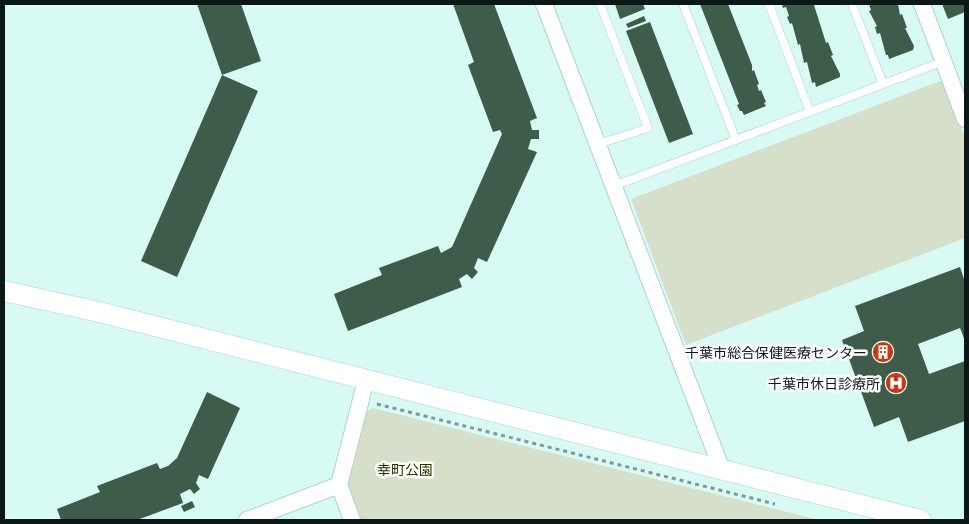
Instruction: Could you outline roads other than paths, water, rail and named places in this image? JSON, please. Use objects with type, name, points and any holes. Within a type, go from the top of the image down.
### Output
[{"type":"street","points":[[544,4],[722,470]]},
{"type":"street","points":[[922,4],[965,119]]},
{"type":"street","points":[[4,291],[99,312],[921,520]]},
{"type":"street","points":[[352,520],[339,485],[366,380]]},
{"type":"street","points":[[246,520],[339,485]]},
{"type":"lane","points":[[598,144],[648,128],[600,4]]},
{"type":"lane","points":[[683,4],[736,140]]},
{"type":"lane","points":[[769,4],[810,112]]},
{"type":"lane","points":[[852,4],[883,84]]},
{"type":"lane","points":[[614,186],[944,61]]},
{"type":"place","name":"千葉市総合保健医療センター","points":[[883,352]]},
{"type":"place","name":"千葉市休日診療所","points":[[896,383]]},
{"type":"park label","name":"幸町公園","points":[[405,469]]}]
